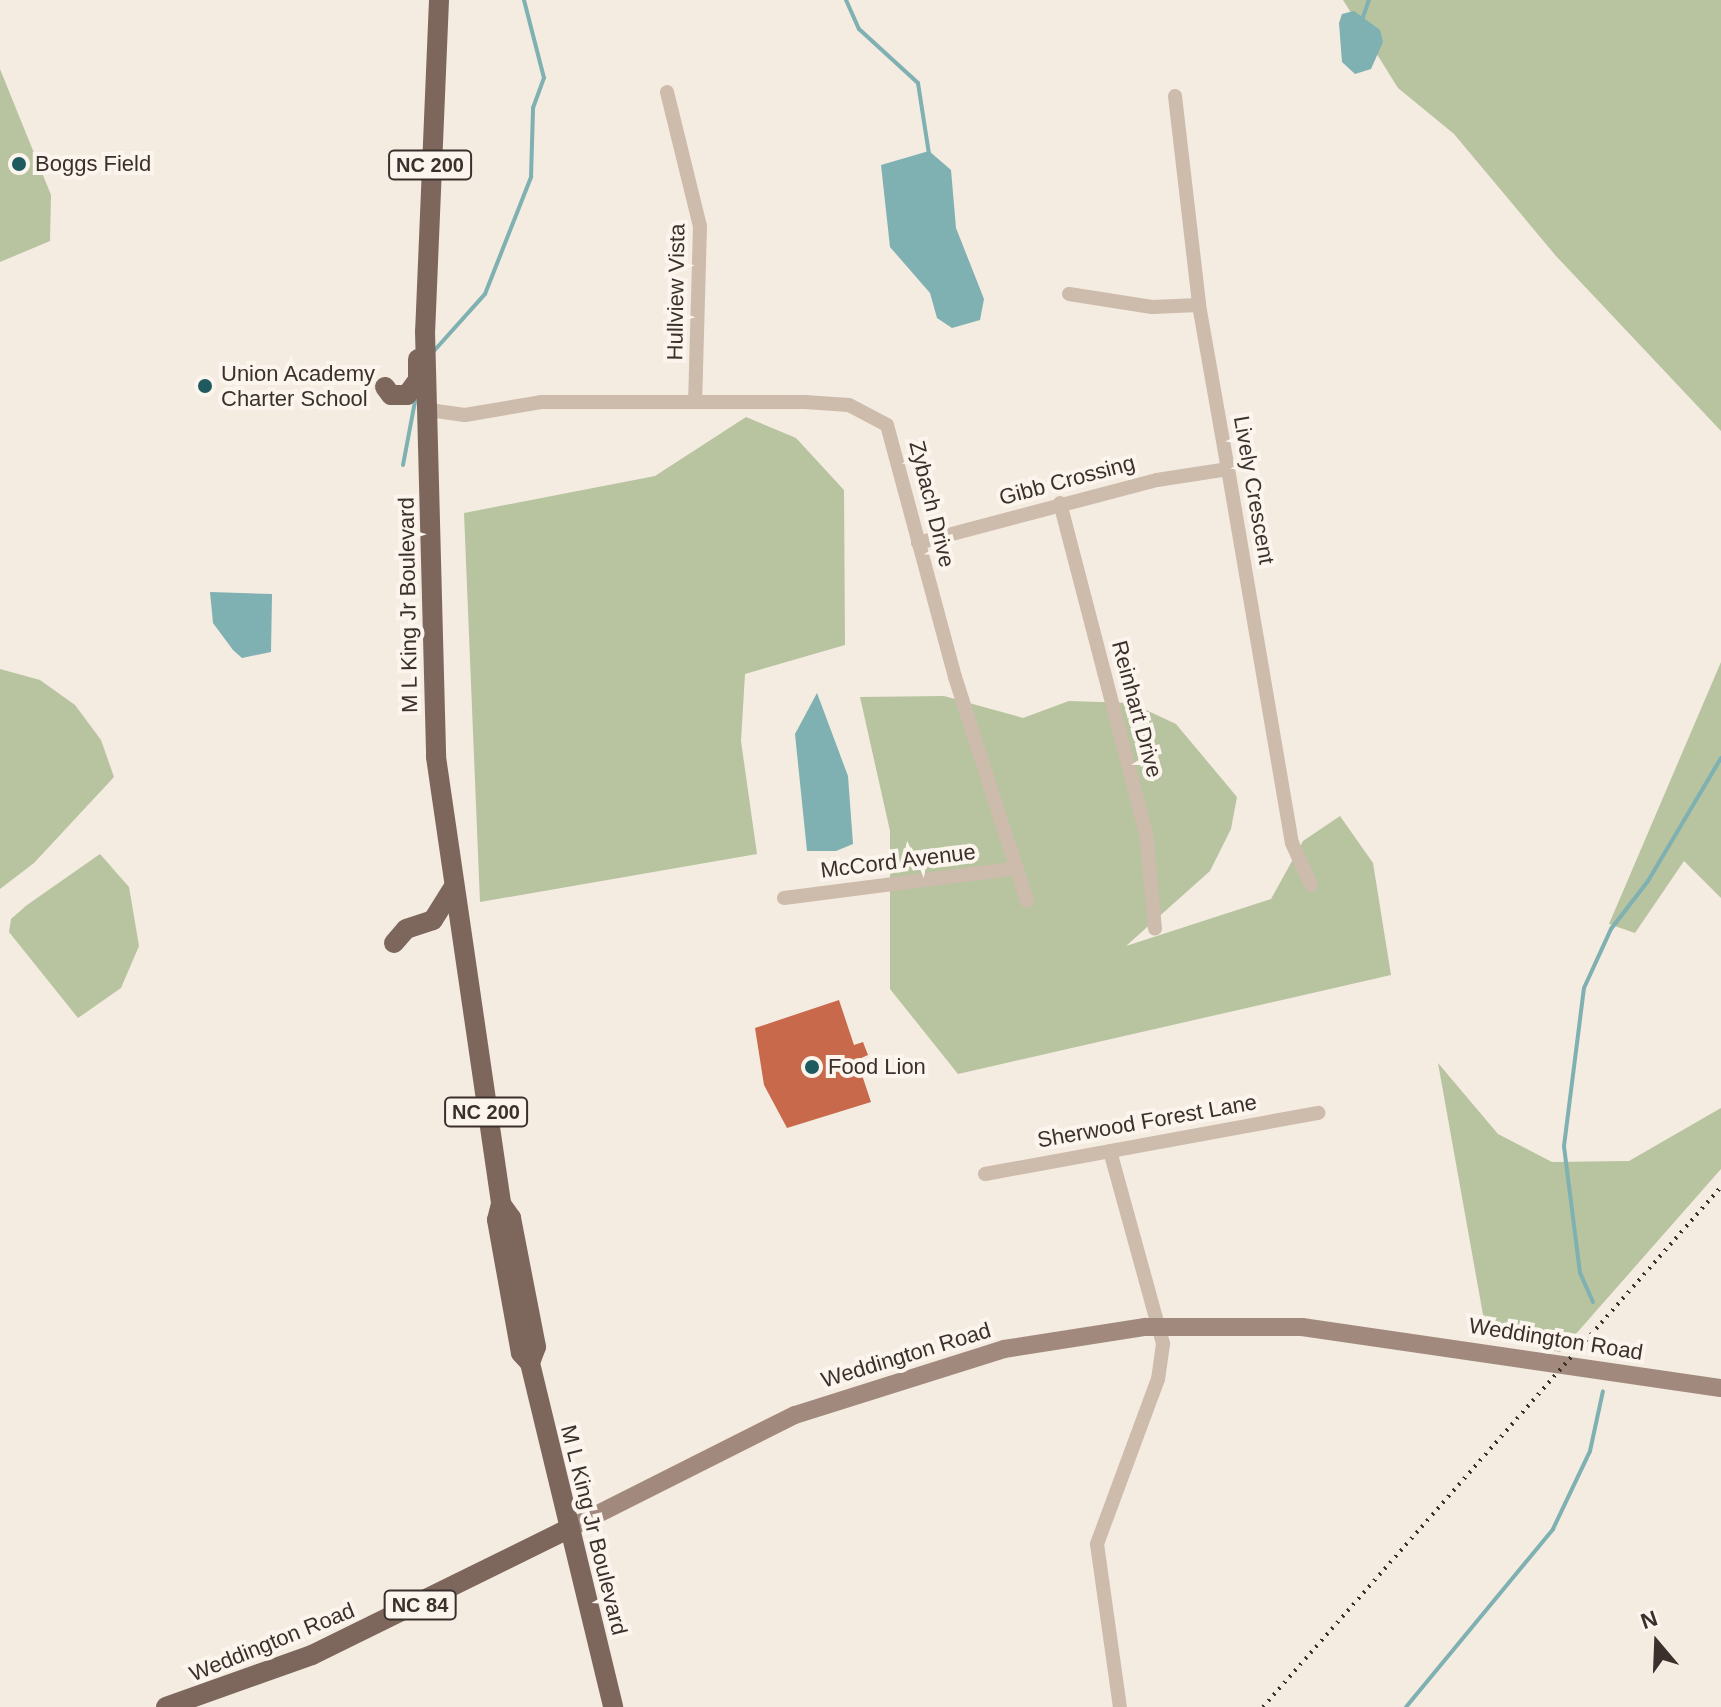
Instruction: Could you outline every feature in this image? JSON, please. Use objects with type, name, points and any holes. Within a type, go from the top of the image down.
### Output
[{"type":"main road","name":"M L King Jr Boulevard","points":[[439,0],[431,100],[430,649],[452,890],[501,1204],[497,1220],[521,1353],[530,1363],[566,1530],[613,1707]]},
{"type":"main road","points":[[385,387],[391,395],[407,395],[418,380],[424,147],[431,100]]},
{"type":"main road","points":[[394,943],[406,929],[433,920],[452,890]]},
{"type":"main road","name":"Weddington Road","points":[[166,1707],[322,1651],[795,1415],[922,1371],[1058,1339],[1156,1326],[1317,1329],[1721,1388]]},
{"type":"street","name":"Hullview Vista","points":[[667,92],[700,217],[695,401]]},
{"type":"street","name":"Lively Crescent","points":[[1175,96],[1199,305],[1292,843],[1311,885]]},
{"type":"street","points":[[1069,294],[1152,307],[1199,305]]},
{"type":"street","name":"Zybach Drive","points":[[429,410],[465,415],[541,402],[695,401],[849,405],[887,425],[898,447],[918,543],[1027,901]]},
{"type":"street","name":"Gibb Crossing","points":[[918,543],[1060,503],[1228,469]]},
{"type":"street","name":"Reinhart Drive","points":[[1060,503],[1146,832],[1155,929]]},
{"type":"street","name":"McCord Avenue","points":[[784,898],[1017,868]]},
{"type":"street","name":"Sherwood Forest Lane","points":[[985,1174],[1318,1113]]},
{"type":"street","points":[[1110,1151],[1163,1344],[1158,1379],[1097,1544],[1120,1707]]},
{"type":"green space","points":[[1343,0],[1721,0],[1721,431],[1556,256],[1454,134],[1398,88]]},
{"type":"green space","name":"Boggs Field","points":[[0,69],[51,195],[50,241],[0,262]]},
{"type":"green space","points":[[746,417],[796,438],[844,490],[845,645],[745,674],[741,741],[757,854],[480,902],[464,513],[655,476]]},
{"type":"green space","points":[[1721,662],[1721,898],[1684,861],[1635,933],[1609,924]]},
{"type":"green space","points":[[0,669],[40,680],[75,705],[101,740],[114,777],[34,863],[0,889]]},
{"type":"green space","points":[[944,696],[1023,718],[1069,701],[1131,703],[1176,724],[1237,797],[1231,829],[1210,871],[1126,946],[1271,899],[1303,841],[1340,816],[1373,863],[1391,975],[958,1074],[890,989],[890,831],[860,697]]},
{"type":"green space","points":[[100,854],[129,887],[139,946],[121,988],[78,1018],[9,932],[11,919],[27,905]]},
{"type":"green space","points":[[1438,1063],[1498,1134],[1552,1162],[1629,1161],[1721,1108],[1721,1169],[1560,1352],[1487,1337]]},
{"type":"water","points":[[1354,11],[1380,30],[1383,42],[1371,69],[1355,74],[1342,62],[1339,23],[1342,14]]},
{"type":"water","points":[[929,151],[951,170],[956,228],[984,299],[980,320],[952,328],[937,318],[930,293],[890,247],[881,165]]},
{"type":"water","points":[[210,592],[272,594],[271,652],[242,658],[233,650],[213,623]]},
{"type":"water","points":[[817,693],[848,776],[853,844],[836,851],[807,851],[795,734]]},
{"type":"building","name":"Food Lion","points":[[839,1000],[854,1045],[863,1042],[868,1055],[857,1060],[871,1102],[787,1128],[764,1085],[755,1028]]},
{"type":"waterway","points":[[433,352],[485,294],[531,177],[533,108],[544,78],[524,0]]},
{"type":"waterway","points":[[846,0],[859,29],[918,83],[929,154]]},
{"type":"waterway","points":[[1362,20],[1369,0]]},
{"type":"waterway","points":[[403,465],[416,396]]},
{"type":"waterway","points":[[1593,1302],[1580,1273],[1564,1146],[1584,988],[1611,929],[1648,881],[1721,758]]},
{"type":"waterway","points":[[1406,1707],[1553,1529],[1590,1451],[1603,1391]]},
{"type":"railway","points":[[1263,1707],[1721,1187]]},
{"type":"place","name":"Boggs Field","points":[[19,164]]},
{"type":"place","name":"Union Academy Charter School","points":[[205,386]]},
{"type":"place","name":"Food Lion","points":[[812,1067]]}]
